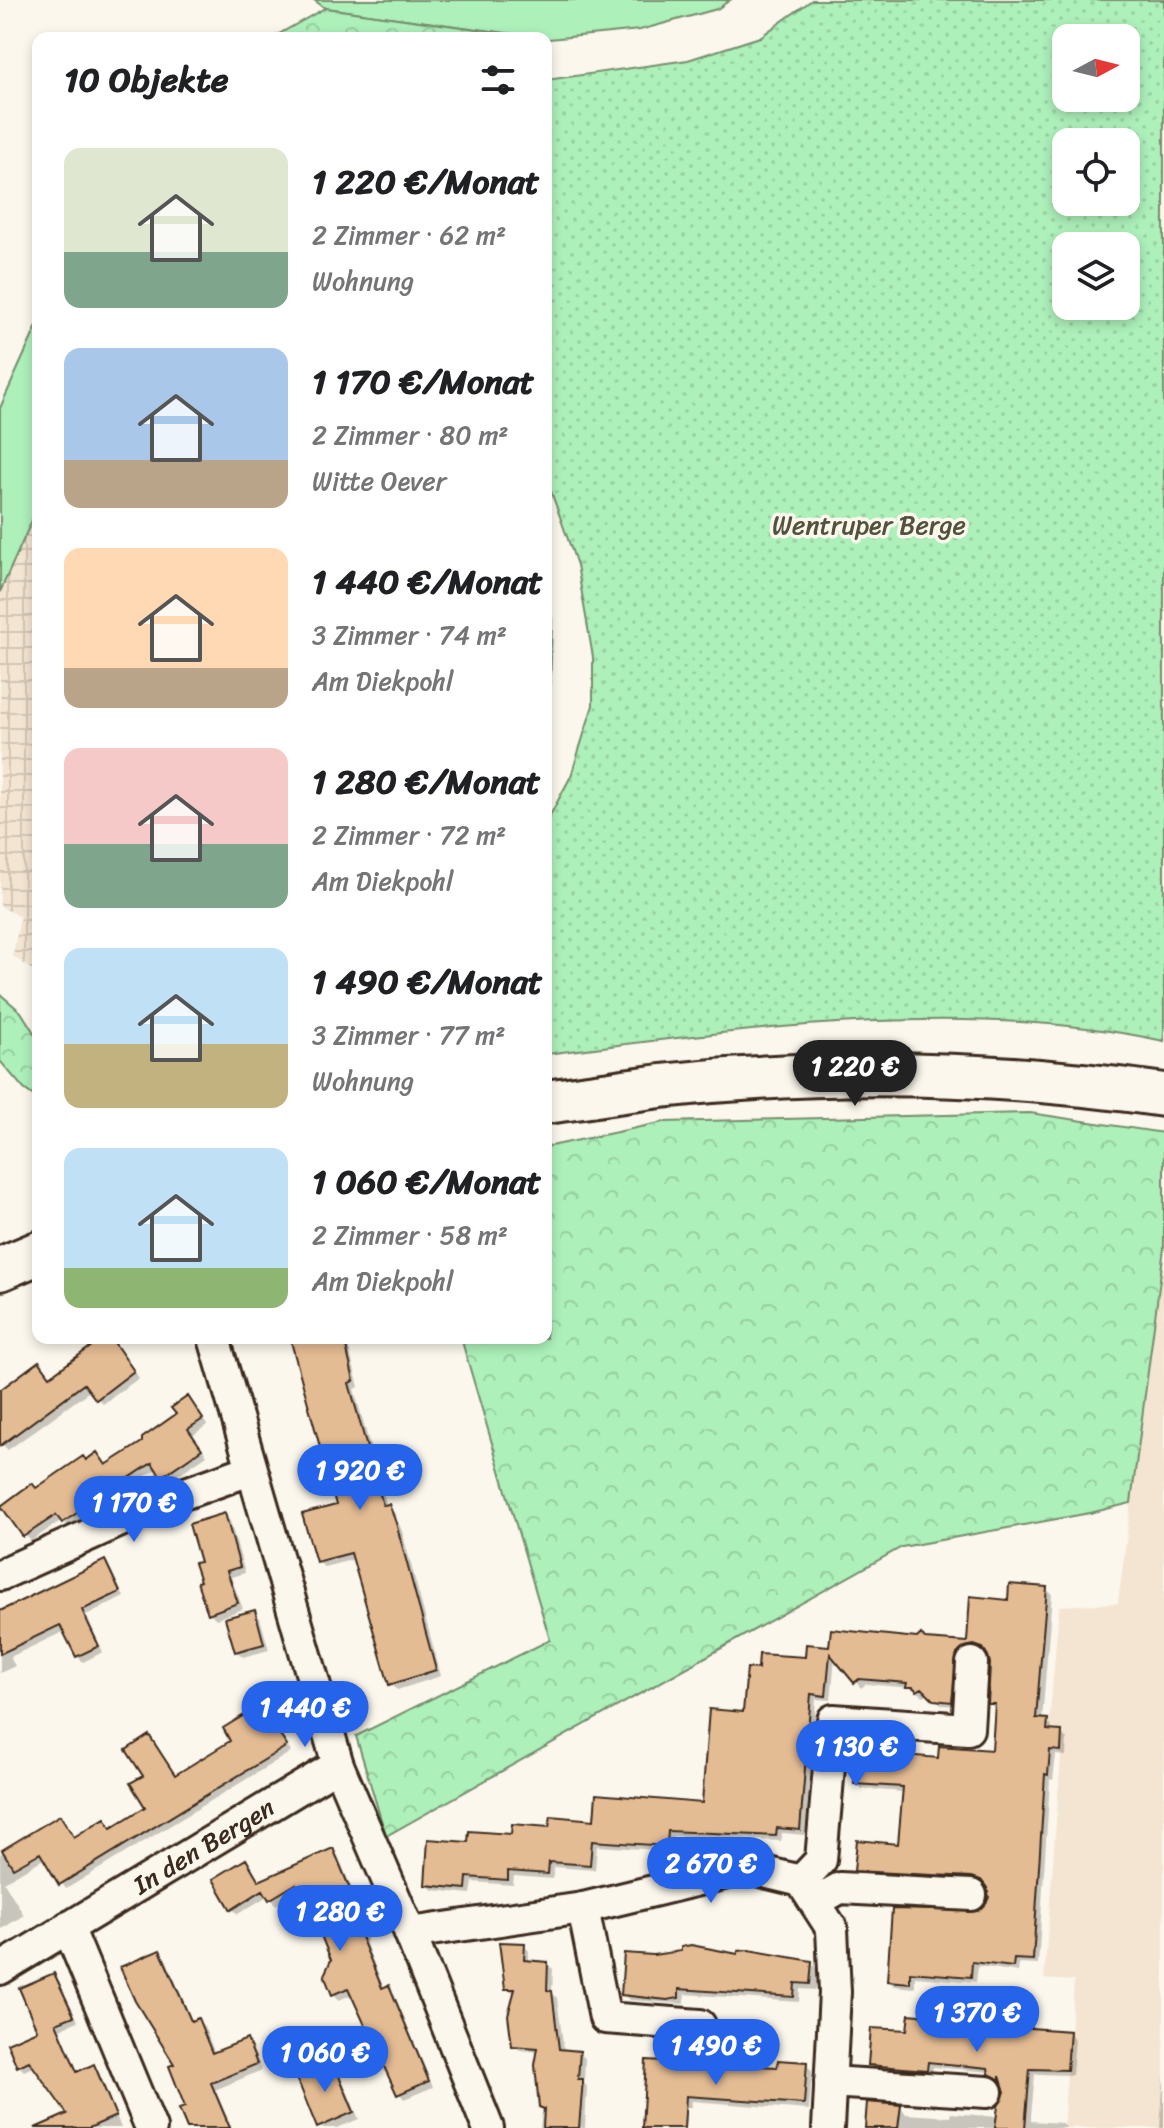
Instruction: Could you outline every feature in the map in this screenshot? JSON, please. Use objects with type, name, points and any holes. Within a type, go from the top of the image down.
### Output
[{"type":"main road","points":[[552,1101],[662,1086],[785,1077],[903,1074],[1045,1082],[1164,1095]]},
{"type":"main road","points":[[0,1269],[32,1256]]},
{"type":"street","points":[[216,1344],[338,1765],[488,2128]]},
{"type":"street","points":[[0,1575],[169,1499],[250,1470]]},
{"type":"street","points":[[808,1892],[821,1860],[833,1720],[968,1729],[972,1663]]},
{"type":"street","name":"In den Bergen","points":[[0,1969],[338,1765]]},
{"type":"street","points":[[410,1933],[583,1908],[748,1868],[808,1892],[840,1888],[971,1895]]},
{"type":"street","points":[[808,1892],[832,1929],[835,1992],[828,2128]]},
{"type":"street","points":[[583,1908],[605,2018],[700,2025]]},
{"type":"street","points":[[68,1927],[151,2128]]},
{"type":"street","points":[[830,2082],[987,2092]]},
{"type":"shaded area","points":[[32,517],[32,970],[13,956],[20,917],[0,906],[0,588]]},
{"type":"shaded area","points":[[1164,1248],[1164,2128],[1063,2128],[1074,1981],[1044,1979],[1063,1731],[1049,1727],[1059,1606],[1118,1603]]},
{"type":"green space","points":[[314,0],[730,0],[717,9],[640,30],[552,39],[552,32],[498,32],[325,8]]},
{"type":"green space","name":"Wentruper Berge","points":[[812,0],[1164,0],[1164,1041],[1089,1028],[1012,1021],[934,1020],[777,1028],[552,1053],[552,812],[571,776],[593,705],[593,657],[577,565],[552,494],[552,79],[688,60],[760,37]]},
{"type":"green space","points":[[325,8],[497,32],[283,32]]},
{"type":"green space","points":[[32,337],[32,520],[0,592],[0,408]]},
{"type":"green space","points":[[0,994],[21,1012],[32,1029],[32,1095],[0,1061]]},
{"type":"green space","points":[[1030,1113],[1164,1133],[1164,1248],[1131,1503],[902,1547],[386,1836],[356,1736],[550,1640],[463,1344],[552,1344],[552,1146],[664,1122]]},
{"type":"building","points":[[95,1344],[115,1344],[134,1371],[96,1400],[84,1384],[0,1446],[0,1390],[39,1361],[50,1376]]},
{"type":"building","points":[[292,1344],[345,1344],[354,1381],[349,1383],[383,1505],[389,1504],[396,1523],[436,1670],[389,1685],[351,1553],[316,1562],[302,1514],[336,1505]]},
{"type":"building","points":[[188,1396],[203,1419],[188,1429],[202,1449],[161,1477],[152,1463],[62,1523],[56,1515],[23,1537],[1,1506],[32,1483],[36,1488],[83,1456],[86,1460],[97,1452],[106,1465],[142,1442],[142,1438],[176,1414],[171,1408]]},
{"type":"building","points":[[225,1513],[240,1567],[227,1571],[238,1603],[208,1614],[197,1582],[200,1581],[194,1563],[200,1562],[189,1524]]},
{"type":"building","points":[[105,1560],[120,1592],[82,1610],[99,1646],[76,1657],[60,1625],[0,1654],[0,1611]]},
{"type":"building","points":[[1009,1584],[1047,1587],[1036,1718],[1048,1719],[1047,1730],[1062,1731],[1061,1751],[1050,1750],[1048,1775],[1045,1774],[1033,1960],[1014,1959],[1013,1967],[972,1962],[971,1977],[910,1972],[910,1983],[887,1981],[892,1909],[978,1911],[989,1897],[987,1888],[981,1880],[972,1877],[854,1871],[857,1840],[898,1844],[903,1787],[854,1784],[856,1758],[871,1759],[871,1752],[938,1758],[939,1746],[992,1750],[995,1704],[988,1704],[990,1663],[983,1648],[974,1645],[965,1647],[957,1654],[952,1702],[934,1700],[922,1688],[917,1691],[906,1687],[907,1683],[859,1679],[854,1683],[830,1654],[826,1696],[811,1694],[800,1830],[777,1828],[776,1836],[668,1831],[667,1846],[592,1841],[590,1865],[549,1862],[548,1874],[508,1871],[508,1880],[467,1877],[466,1889],[425,1885],[428,1839],[468,1842],[469,1831],[511,1834],[512,1824],[549,1827],[551,1816],[594,1820],[596,1794],[702,1803],[709,1709],[743,1712],[747,1668],[758,1669],[759,1654],[805,1657],[806,1644],[829,1646],[831,1629],[917,1638],[921,1634],[925,1639],[967,1642],[970,1596],[1008,1600]]},
{"type":"building","points":[[255,1610],[264,1644],[235,1652],[225,1618]]},
{"type":"building","points":[[280,1693],[293,1714],[274,1726],[287,1746],[59,1885],[40,1853],[13,1868],[2,1850],[60,1815],[74,1837],[105,1818],[111,1828],[145,1807],[130,1783],[143,1776],[126,1750],[149,1735],[175,1775],[230,1741],[223,1728]]},
{"type":"building","points":[[333,1848],[364,1923],[361,1937],[382,1988],[389,1985],[429,2081],[397,2095],[348,1988],[332,1995],[324,1975],[331,1960],[296,1884],[269,1900],[263,1890],[231,1910],[213,1879],[246,1859],[259,1881]]},
{"type":"building","points":[[499,1942],[525,1943],[524,1960],[548,1962],[547,1990],[552,1991],[559,2049],[580,2051],[578,2079],[583,2079],[579,2128],[543,2128],[544,2109],[539,2107],[535,2065],[538,2048],[512,2046],[508,2015],[515,1989],[505,1989]]},
{"type":"building","points":[[691,1945],[738,1954],[738,1951],[749,1950],[812,1961],[810,1984],[795,1983],[794,1997],[679,1989],[679,1998],[667,2000],[621,1995],[624,1953],[653,1955],[681,1951],[681,1947]]},
{"type":"building","points":[[160,1950],[191,2021],[198,2018],[212,2053],[247,2039],[257,2064],[211,2083],[230,2128],[187,2128],[179,2109],[185,2107],[169,2066],[174,2064],[135,2001],[120,1967]]},
{"type":"building","points":[[54,1973],[74,2016],[56,2023],[77,2072],[94,2064],[116,2116],[89,2128],[35,2128],[67,2114],[29,2061],[17,2067],[7,2043],[37,2030],[19,1988]]},
{"type":"building","points":[[981,2010],[1005,2012],[1004,2026],[1070,2031],[1067,2070],[1030,2069],[1025,2128],[995,2128],[998,2106],[1005,2092],[1000,2076],[1000,2080],[989,2074],[988,2068],[928,2062],[927,2070],[868,2065],[871,2028],[907,2030],[909,2014],[931,2016],[931,2023],[983,2028]]},
{"type":"building","points":[[646,2060],[777,2067],[778,2060],[807,2062],[804,2104],[686,2096],[684,2128],[642,2128]]},
{"type":"building","points":[[333,2061],[354,2112],[317,2128],[296,2076]]},
{"type":"building","points":[[867,2102],[901,2105],[898,2128],[865,2128]]}]
